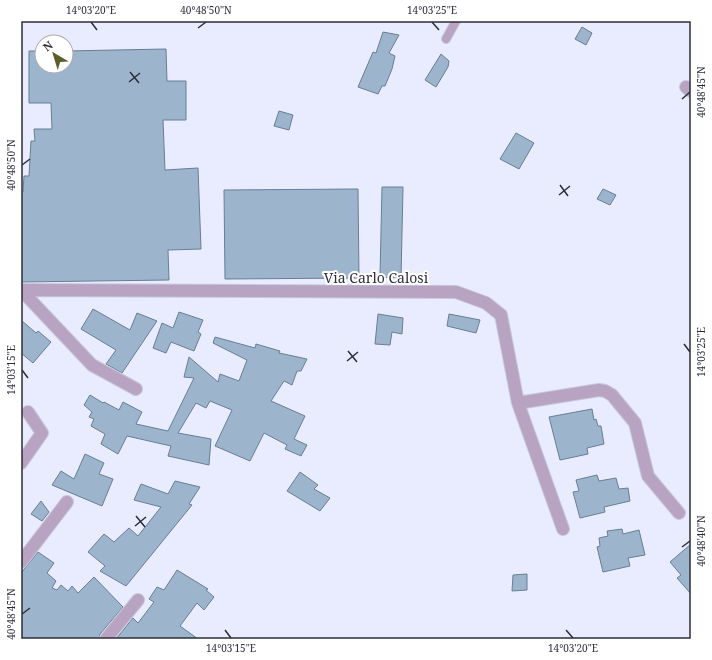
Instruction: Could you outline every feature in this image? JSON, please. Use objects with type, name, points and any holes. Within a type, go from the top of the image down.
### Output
[{"type":"street","points":[[22,290],[92,366],[136,389]]},
{"type":"street","name":"Via Carlo Calosi","points":[[22,290],[456,292],[486,303],[501,315],[518,403],[563,529]]},
{"type":"street","points":[[518,403],[599,390],[605,391],[612,395],[635,423],[648,476],[679,513]]},
{"type":"street","points":[[21,463],[42,433],[28,412]]},
{"type":"street","points":[[21,562],[67,502]]},
{"type":"street","points":[[106,639],[138,600]]},
{"type":"lane","points":[[446,39],[456,21]]},
{"type":"building","points":[[582,27],[592,33],[586,45],[575,39]]},
{"type":"building","points":[[383,32],[399,35],[389,53],[395,56],[392,69],[385,86],[382,86],[378,94],[358,87],[373,52],[376,53]]},
{"type":"building","points":[[166,49],[167,81],[186,81],[186,120],[163,120],[165,170],[198,168],[201,249],[168,250],[169,280],[21,282],[21,192],[23,192],[24,176],[29,176],[31,141],[35,141],[34,129],[52,129],[51,103],[29,103],[29,51],[34,51],[34,74],[74,74],[74,51]]},
{"type":"building","points":[[441,54],[449,61],[448,67],[436,87],[425,80]]},
{"type":"building","points":[[279,111],[293,115],[289,130],[274,126]]},
{"type":"building","points":[[516,133],[534,143],[519,169],[500,159]]},
{"type":"building","points":[[382,187],[403,187],[401,278],[380,277]]},
{"type":"building","points":[[358,189],[359,278],[225,279],[224,190]]},
{"type":"building","points":[[603,189],[616,195],[610,205],[597,199]]},
{"type":"building","points":[[93,309],[130,330],[137,313],[157,321],[122,373],[106,364],[116,350],[81,329]]},
{"type":"building","points":[[179,312],[203,320],[198,332],[201,334],[194,351],[171,342],[166,353],[153,348],[162,323],[173,328]]},
{"type":"building","points":[[378,314],[403,318],[402,334],[392,332],[390,345],[375,344]]},
{"type":"building","points":[[449,314],[480,320],[476,333],[447,326]]},
{"type":"building","points":[[21,320],[36,333],[38,331],[51,342],[33,363],[21,353]]},
{"type":"building","points":[[215,337],[255,348],[256,344],[280,351],[279,353],[307,359],[301,371],[297,371],[292,385],[284,381],[271,401],[305,416],[294,439],[307,445],[301,456],[285,449],[287,445],[264,433],[250,461],[215,446],[232,410],[210,401],[206,408],[196,403],[178,433],[211,439],[209,465],[168,456],[171,446],[127,436],[118,454],[101,444],[105,434],[91,426],[94,419],[89,417],[92,412],[84,405],[90,395],[119,410],[123,402],[142,412],[136,424],[168,431],[194,378],[184,377],[189,357],[218,382],[220,374],[239,381],[247,360],[213,343]]},
{"type":"building","points":[[592,409],[594,420],[596,419],[598,426],[601,426],[604,444],[587,448],[588,454],[560,460],[549,417]]},
{"type":"building","points":[[85,454],[104,463],[99,474],[113,479],[102,506],[52,485],[61,471],[74,479]]},
{"type":"building","points":[[300,472],[318,485],[314,489],[330,498],[320,511],[287,491]]},
{"type":"building","points":[[597,475],[599,481],[616,478],[619,489],[628,488],[630,501],[604,507],[605,512],[580,518],[573,492],[579,491],[576,480]]},
{"type":"building","points":[[175,481],[200,487],[189,504],[192,505],[126,586],[100,571],[105,566],[88,552],[104,534],[114,542],[129,528],[138,536],[161,507],[134,500],[141,484],[168,494]]},
{"type":"building","points":[[41,501],[49,512],[42,521],[31,514]]},
{"type":"building","points":[[622,529],[623,534],[639,530],[645,555],[628,558],[630,566],[603,572],[597,547],[600,546],[599,538],[608,536],[607,531]]},
{"type":"building","points":[[691,544],[691,594],[677,578],[681,575],[670,562]]},
{"type":"building","points":[[38,552],[54,563],[47,573],[56,581],[52,588],[57,590],[61,585],[68,591],[72,586],[78,593],[94,577],[123,607],[100,634],[99,639],[21,639],[21,573]]},
{"type":"building","points":[[177,570],[208,589],[206,590],[214,597],[204,610],[197,603],[180,626],[198,639],[116,639],[133,618],[138,623],[154,602],[149,599],[157,587],[164,590]]},
{"type":"building","points":[[527,574],[527,590],[512,591],[513,575]]}]
